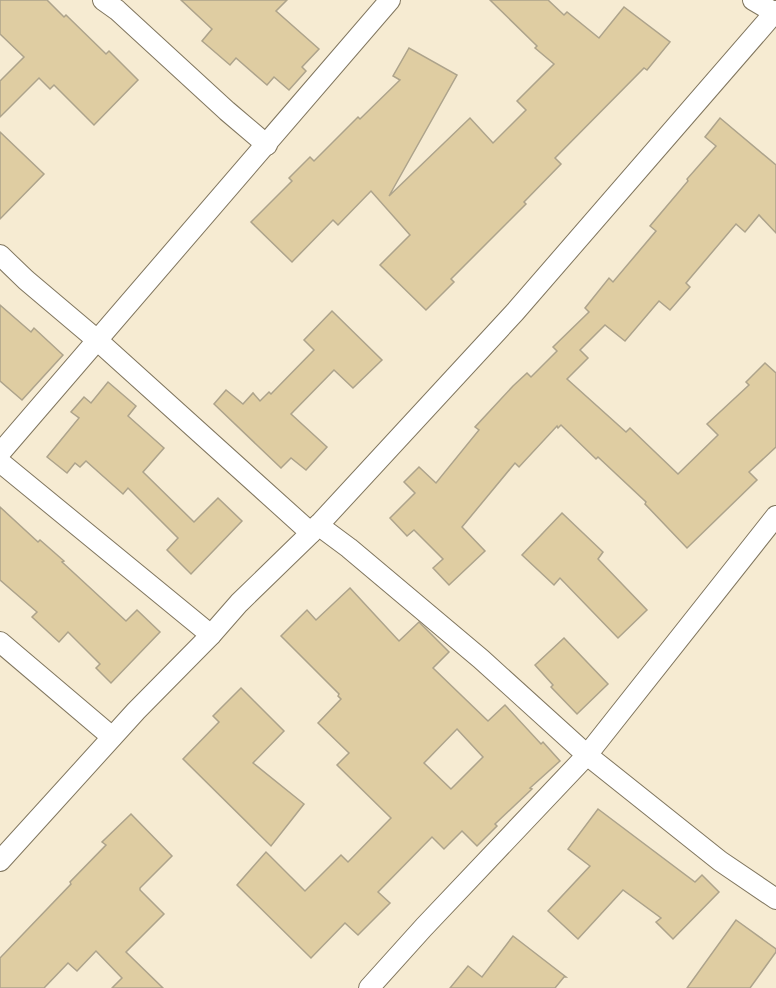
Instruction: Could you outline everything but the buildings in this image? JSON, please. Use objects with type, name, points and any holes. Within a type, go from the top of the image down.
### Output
[{"type":"street","points":[[103,0],[267,145]]},
{"type":"street","points":[[0,453],[390,0]]},
{"type":"street","points":[[0,861],[136,711],[211,635],[239,603],[314,529],[515,312],[775,12],[753,0]]},
{"type":"street","points":[[0,255],[314,529],[349,548],[481,659],[587,755],[720,861],[776,899]]},
{"type":"street","points":[[0,462],[211,635]]},
{"type":"street","points":[[369,988],[587,755],[776,516]]},
{"type":"street","points":[[0,642],[112,737]]}]
